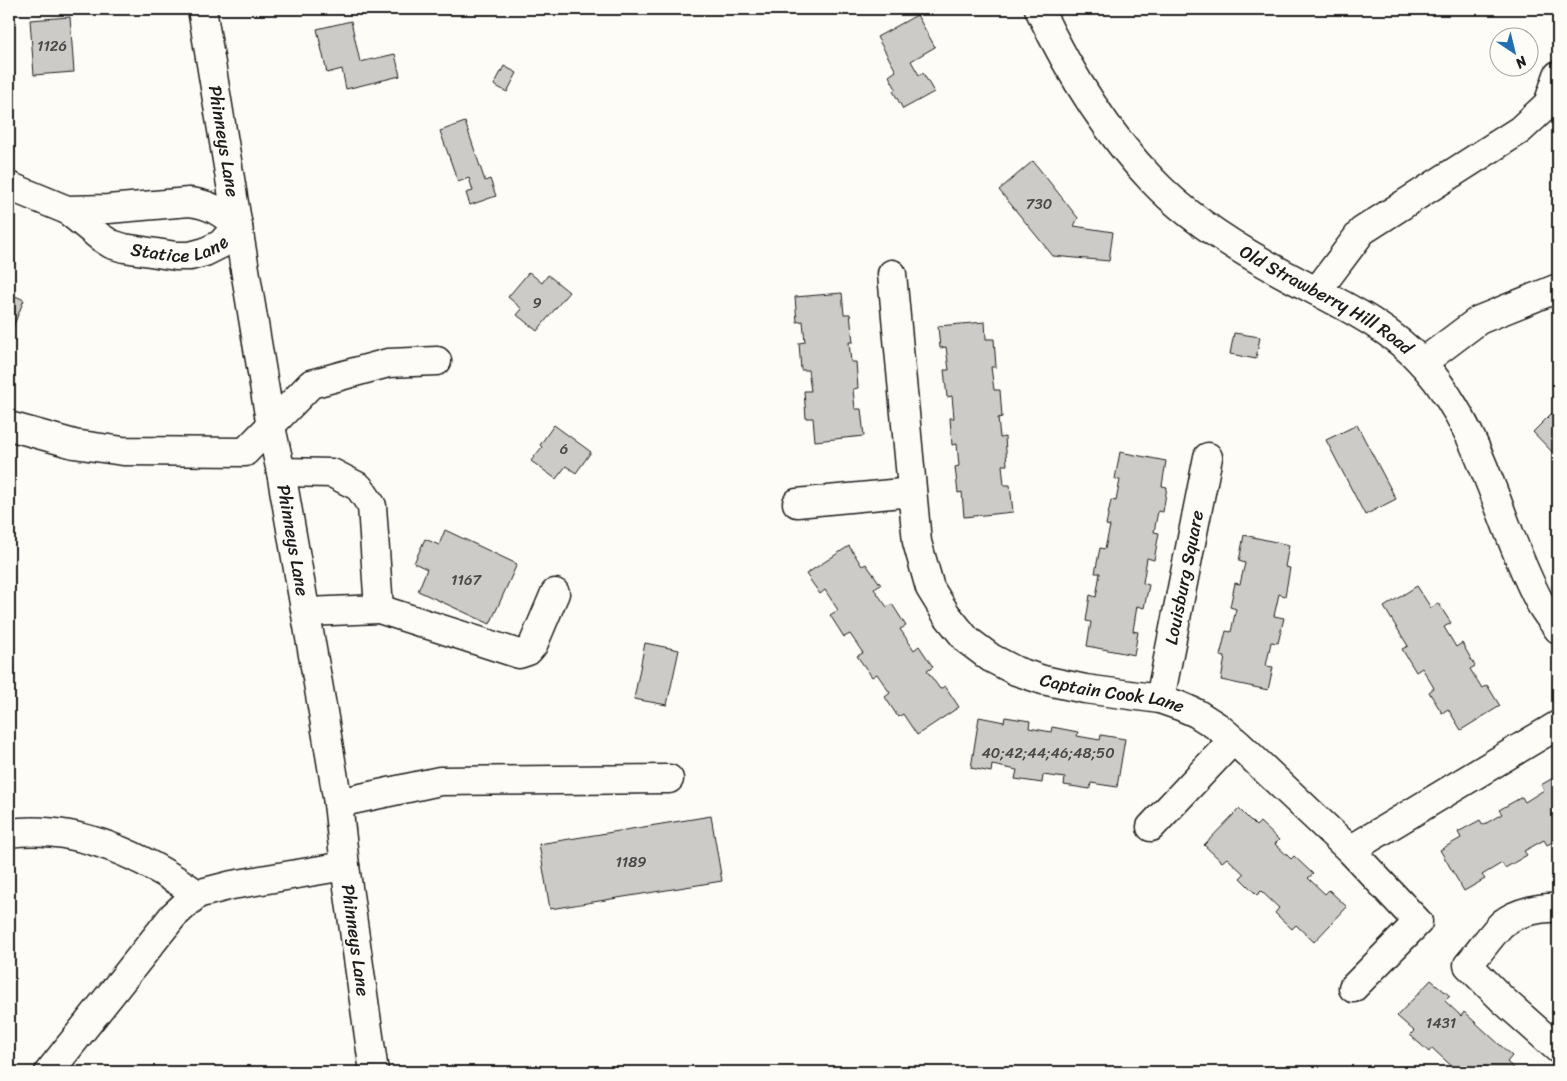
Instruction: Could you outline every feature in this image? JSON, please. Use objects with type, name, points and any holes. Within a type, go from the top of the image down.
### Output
[{"type":"street","name":"Phinneys Lane","points":[[202,9],[271,426],[307,612],[338,803],[374,1072]]},
{"type":"street","name":"Old Strawberry Hill Road","points":[[1039,9],[1068,65],[1107,125],[1152,180],[1177,204],[1208,228],[1267,265],[1347,307],[1378,326],[1422,363],[1442,387],[1461,418],[1492,486],[1522,564],[1540,603],[1558,629]]},
{"type":"street","points":[[1317,291],[1362,231],[1520,130],[1548,104],[1558,75]]},
{"type":"street","name":"Statice Lane","points":[[9,186],[67,210],[87,228],[111,244],[124,248],[176,256],[190,256],[206,252],[221,244],[238,225],[212,207],[201,203],[189,202],[108,209],[67,210]]},
{"type":"street","name":"Captain Cook Lane","points":[[892,274],[917,542],[930,588],[946,614],[967,640],[990,658],[1016,671],[1042,680],[1085,689],[1160,699],[1196,713],[1218,727],[1233,740],[1350,850],[1418,922],[1353,988]]},
{"type":"street","points":[[1422,363],[1479,320],[1558,288]]},
{"type":"street","points":[[9,426],[74,444],[123,450],[245,452],[311,384],[388,363],[437,362]]},
{"type":"street","name":"Louisburg Square","points":[[1160,699],[1208,457]]},
{"type":"street","points":[[281,472],[332,473],[359,487],[372,506],[379,608]]},
{"type":"street","points":[[797,503],[912,492]]},
{"type":"street","points":[[307,612],[379,608],[519,654],[528,651],[533,645],[555,593]]},
{"type":"street","points":[[1350,850],[1558,725]]},
{"type":"street","points":[[1151,827],[1233,740]]},
{"type":"street","points":[[338,803],[440,781],[669,779]]},
{"type":"street","points":[[9,833],[46,832],[92,840],[116,848],[171,876],[197,894]]},
{"type":"street","points":[[49,1072],[173,916],[197,894],[241,883],[345,866]]},
{"type":"street","points":[[1558,908],[1534,910],[1503,923],[1468,965],[1503,1000],[1558,1049]]},
{"type":"building","points":[[917,15],[935,47],[911,61],[919,75],[923,73],[934,92],[903,109],[893,91],[896,89],[889,76],[896,71],[877,37]]},
{"type":"building","points":[[70,17],[74,72],[34,75],[30,20]]},
{"type":"building","points":[[351,21],[360,62],[395,54],[400,76],[346,89],[342,69],[327,73],[317,29]]},
{"type":"building","points":[[504,66],[517,73],[507,92],[494,85]]},
{"type":"building","points":[[465,122],[485,181],[490,179],[496,196],[470,205],[466,193],[473,191],[469,178],[458,182],[440,131]]},
{"type":"building","points":[[1033,161],[1078,218],[1074,226],[1113,232],[1109,261],[1053,256],[999,190]]},
{"type":"building","points":[[529,272],[542,283],[548,275],[569,292],[537,331],[517,315],[522,309],[508,297]]},
{"type":"building","points":[[9,293],[24,300],[9,337]]},
{"type":"building","points":[[842,293],[844,314],[850,314],[853,342],[849,342],[851,362],[856,362],[858,388],[853,389],[855,409],[861,409],[864,436],[815,441],[813,418],[806,418],[804,391],[811,391],[808,370],[801,370],[799,343],[805,342],[803,321],[797,322],[795,297]]},
{"type":"building","points":[[985,322],[986,339],[994,339],[996,367],[991,367],[994,390],[1000,390],[1002,417],[998,418],[1000,438],[1005,437],[1007,465],[1002,465],[1004,485],[1010,485],[1013,512],[964,517],[962,492],[958,493],[955,467],[959,466],[957,444],[952,445],[950,418],[954,418],[952,396],[947,397],[944,370],[949,370],[946,347],[940,348],[938,326]]},
{"type":"building","points":[[1234,333],[1260,337],[1256,359],[1230,354]]},
{"type":"building","points":[[1558,407],[1558,458],[1533,432]]},
{"type":"building","points":[[554,425],[591,452],[576,473],[566,466],[556,479],[531,461],[542,447],[540,445]]},
{"type":"building","points":[[1357,425],[1396,499],[1365,515],[1326,440]]},
{"type":"building","points":[[1120,452],[1166,461],[1162,486],[1167,487],[1163,512],[1158,511],[1154,532],[1159,533],[1154,560],[1147,558],[1143,583],[1149,585],[1144,608],[1137,606],[1133,631],[1138,632],[1134,655],[1087,646],[1091,622],[1086,621],[1090,595],[1096,597],[1100,573],[1095,573],[1100,548],[1105,549],[1110,526],[1106,525],[1111,500],[1116,501],[1120,480],[1115,479]]},
{"type":"building","points":[[445,530],[517,564],[490,624],[418,591],[427,569],[414,563],[425,539],[439,545]]},
{"type":"building","points":[[1244,535],[1289,545],[1285,567],[1290,568],[1285,596],[1279,594],[1274,616],[1284,618],[1278,643],[1271,642],[1266,666],[1273,667],[1268,690],[1221,680],[1225,657],[1220,656],[1226,631],[1231,632],[1236,609],[1230,607],[1235,583],[1240,584],[1245,563],[1239,561]]},
{"type":"building","points":[[849,546],[862,566],[866,564],[881,585],[874,589],[887,607],[892,604],[906,626],[900,629],[914,650],[919,646],[933,667],[927,671],[940,689],[945,686],[959,707],[917,735],[903,714],[898,717],[885,697],[890,693],[877,674],[872,677],[857,656],[863,653],[850,634],[844,637],[830,615],[838,610],[825,590],[820,594],[806,574]]},
{"type":"building","points":[[1417,586],[1431,608],[1438,603],[1451,623],[1444,627],[1456,647],[1462,643],[1475,666],[1470,669],[1482,688],[1487,685],[1500,706],[1461,730],[1448,709],[1442,713],[1429,692],[1434,688],[1422,668],[1416,672],[1402,649],[1408,646],[1384,607]]},
{"type":"building","points":[[645,643],[679,650],[667,705],[634,699]]},
{"type":"building","points":[[979,717],[1004,722],[1005,717],[1030,721],[1029,728],[1051,732],[1052,727],[1078,732],[1077,736],[1100,740],[1101,735],[1125,739],[1117,787],[1091,783],[1090,789],[1064,785],[1065,778],[1043,775],[1042,783],[1015,779],[1017,770],[992,765],[991,772],[971,768]]},
{"type":"building","points":[[1558,775],[1558,839],[1547,845],[1544,840],[1524,851],[1527,855],[1505,868],[1502,863],[1482,875],[1485,879],[1464,891],[1440,850],[1461,838],[1458,832],[1480,820],[1483,825],[1502,814],[1499,810],[1522,797],[1525,802],[1544,790],[1541,785]]},
{"type":"building","points":[[1239,809],[1256,826],[1260,822],[1279,840],[1275,844],[1291,859],[1294,856],[1313,874],[1308,878],[1325,894],[1329,890],[1347,907],[1314,942],[1296,925],[1292,929],[1275,913],[1279,908],[1261,891],[1257,895],[1240,878],[1244,874],[1227,858],[1222,862],[1204,845]]},
{"type":"building","points":[[711,816],[722,881],[550,909],[539,844]]},
{"type":"building","points":[[1431,980],[1450,996],[1445,1001],[1461,1016],[1464,1012],[1512,1056],[1507,1062],[1518,1072],[1458,1072],[1432,1048],[1429,1052],[1410,1035],[1414,1031],[1397,1016]]}]
